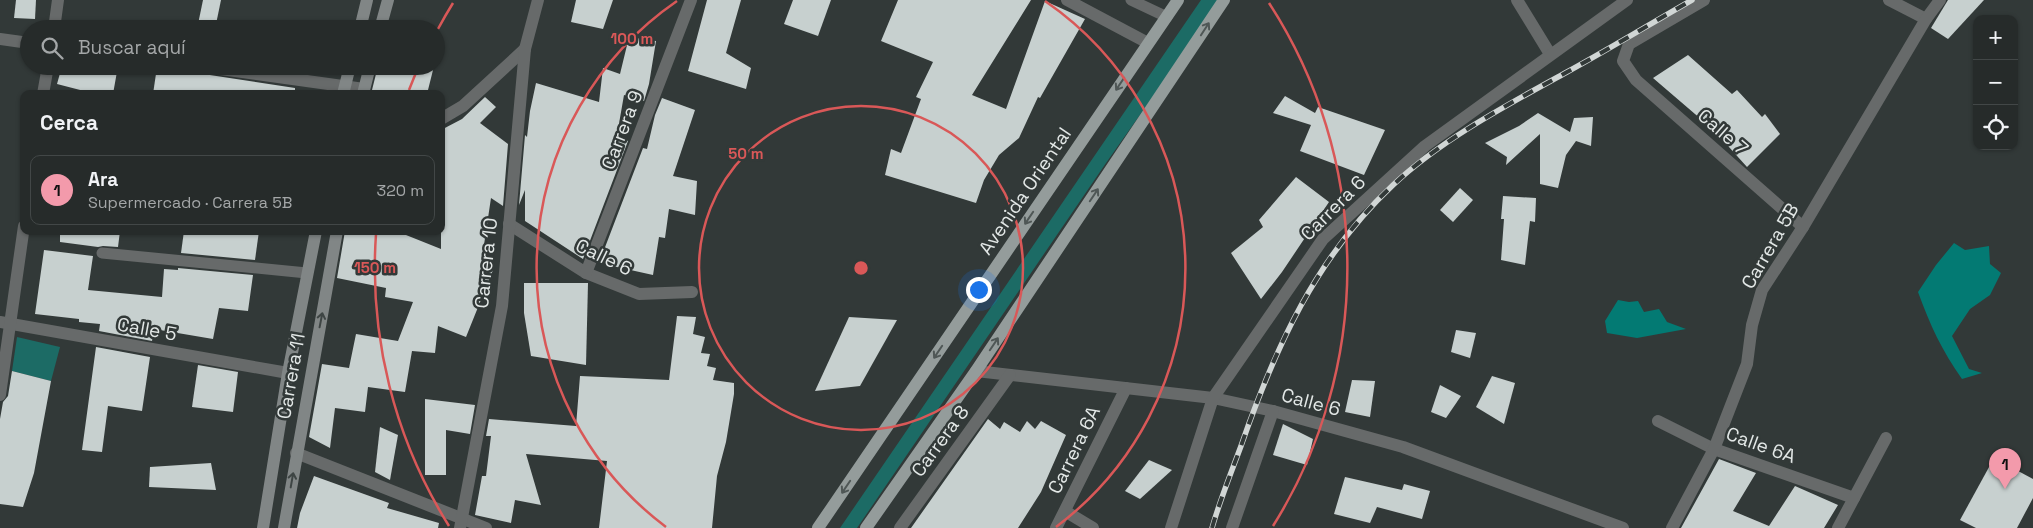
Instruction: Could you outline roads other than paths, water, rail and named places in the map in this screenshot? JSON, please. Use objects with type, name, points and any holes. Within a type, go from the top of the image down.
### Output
[{"type":"main road","points":[[362,20],[367,0]]},
{"type":"main road","points":[[382,20],[388,0]]},
{"type":"main road","name":"Avenida Oriental","points":[[818,528],[1178,0]]},
{"type":"main road","points":[[866,528],[976,371],[1224,0]]},
{"type":"main road","points":[[344,90],[348,75]]},
{"type":"main road","points":[[363,90],[367,75]]},
{"type":"main road","name":"Carrera 11","points":[[264,528],[288,373],[315,235]]},
{"type":"main road","name":"Carrera 11","points":[[284,528],[296,453],[337,235]]},
{"type":"street","points":[[55,20],[58,0]]},
{"type":"street","name":"Carrera 10","points":[[461,524],[502,306],[525,49],[538,0]]},
{"type":"street","name":"Carrera 9","points":[[586,273],[691,0]]},
{"type":"street","points":[[1067,0],[1148,43]]},
{"type":"street","points":[[1517,0],[1550,54]]},
{"type":"street","name":"Carrera 6","points":[[1171,528],[1213,398],[1323,239],[1425,146],[1627,0]]},
{"type":"street","name":"Calle 7","points":[[1704,0],[1629,44],[1623,61],[1636,80],[1803,227]]},
{"type":"street","points":[[1889,0],[1926,19]]},
{"type":"street","name":"Carrera 5B","points":[[1672,528],[1714,449],[1747,364],[1752,325],[1762,290],[1803,227],[1926,19],[1940,0]]},
{"type":"street","points":[[0,39],[20,42]]},
{"type":"street","points":[[445,117],[463,106],[525,49]]},
{"type":"street","points":[[44,90],[46,75]]},
{"type":"street","points":[[253,75],[344,90]]},
{"type":"street","name":"Calle 6","points":[[509,224],[586,273],[639,294],[692,292]]},
{"type":"street","points":[[0,395],[5,323],[22,235]]},
{"type":"street","name":"Calle 5","points":[[5,323],[288,373]]},
{"type":"street","name":"Calle 6","points":[[976,371],[1213,398],[1273,411],[1403,447],[1623,528]]},
{"type":"street","name":"Carrera 8","points":[[900,528],[1010,375]]},
{"type":"street","name":"Carrera 6A","points":[[1056,528],[1126,388]]},
{"type":"street","points":[[1232,528],[1273,411]]},
{"type":"street","name":"Calle 6A","points":[[1658,421],[1714,449],[1854,498]]},
{"type":"street","points":[[1838,528],[1886,438]]},
{"type":"street","points":[[296,453],[461,524],[486,528]]},
{"type":"street","points":[[1065,512],[1093,528]]},
{"type":"lane","points":[[1138,1],[1166,17]]},
{"type":"lane","points":[[102,252],[307,273]]},
{"type":"railway","points":[[1212,528],[1254,410],[1284,339],[1320,273],[1366,213],[1412,168],[1454,137],[1692,0]]},
{"type":"place","name":"Ara","points":[[2005,489]]}]
